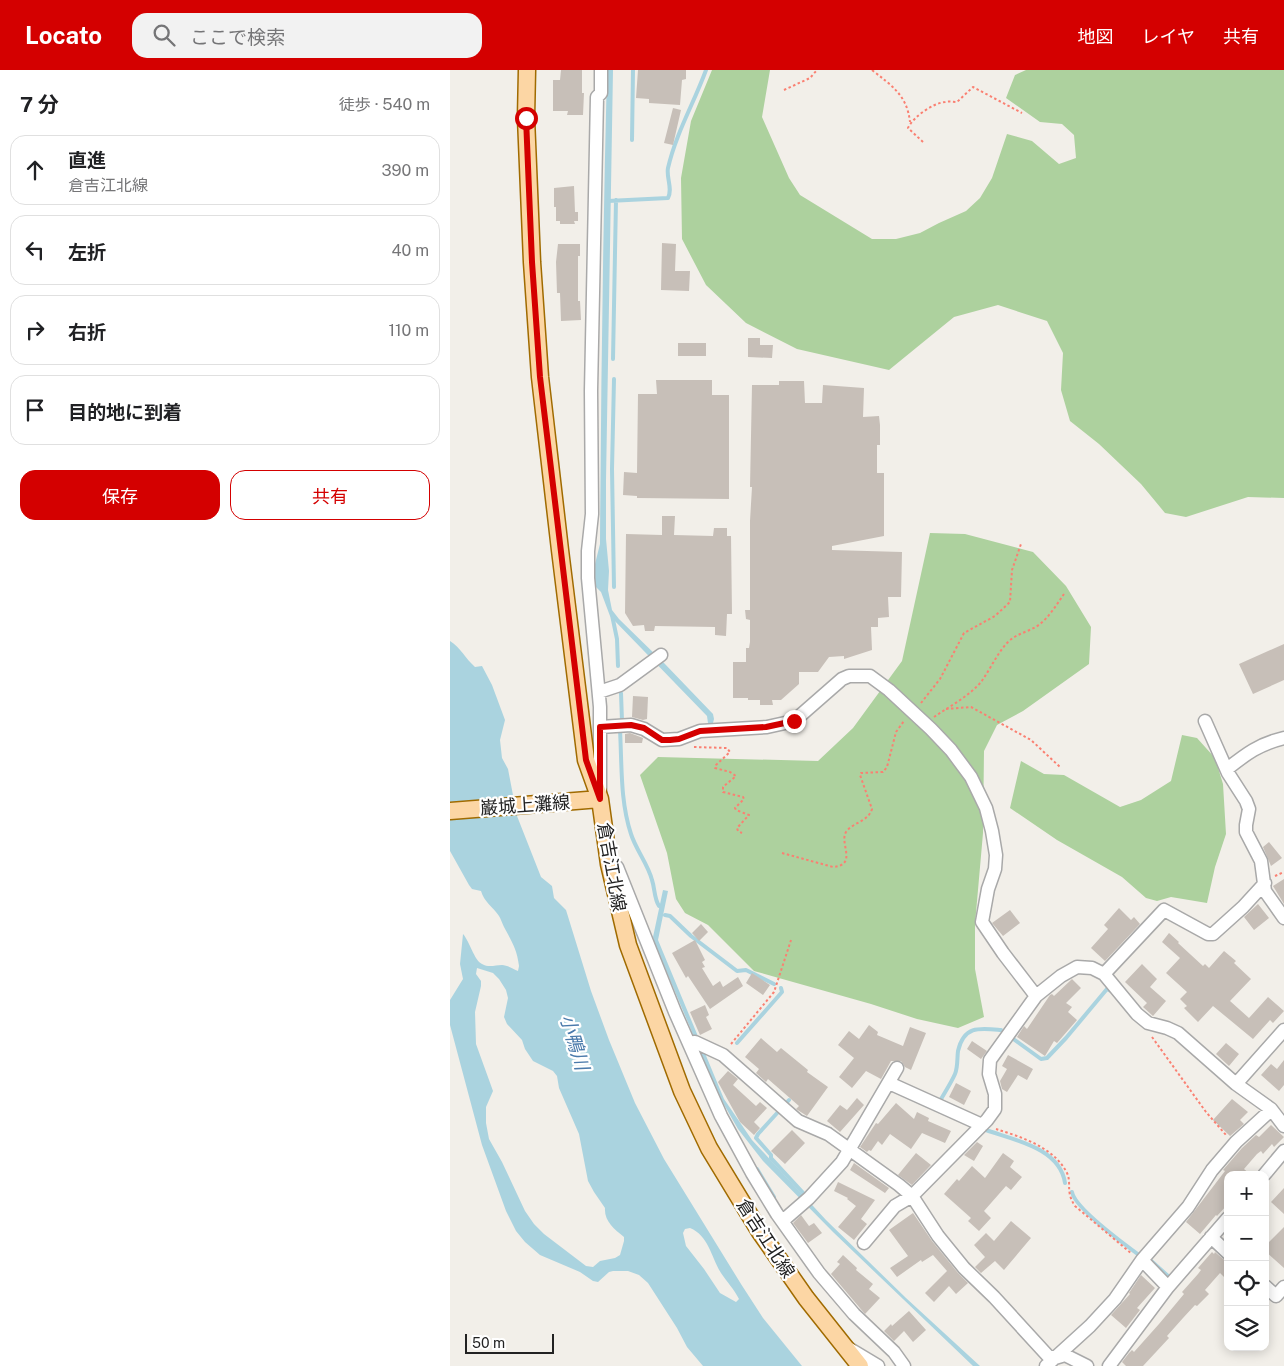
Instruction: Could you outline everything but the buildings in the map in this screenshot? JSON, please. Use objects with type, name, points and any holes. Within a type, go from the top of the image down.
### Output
[{"type":"main road","name":"倉吉江北線","points":[[527,70],[526,118],[532,262],[540,377],[586,760],[600,799],[609,864],[628,945],[662,1042],[686,1100],[709,1148],[760,1232],[806,1298],[860,1366]]},
{"type":"main road","name":"巌城上灘線","points":[[450,810],[600,799]]},
{"type":"street","points":[[600,799],[599,692],[588,551],[592,514],[591,391],[597,97],[601,93],[601,70]]},
{"type":"street","points":[[599,692],[620,685],[661,655]]},
{"type":"street","points":[[600,727],[631,725],[644,728],[662,740],[679,739],[700,731],[766,727],[794,721],[833,685],[849,676],[870,676],[889,690],[925,723],[951,750],[971,777],[982,799],[992,831],[996,855],[995,869],[988,889],[982,922],[1036,996]]},
{"type":"street","points":[[1204,721],[1226,769],[1249,809],[1246,832],[1261,861],[1265,891],[1284,918]]},
{"type":"street","points":[[1226,769],[1250,751],[1267,742],[1284,738]]},
{"type":"street","points":[[609,864],[617,866],[689,1043],[721,1116],[777,1214],[819,1272],[854,1314],[894,1352],[904,1366]]},
{"type":"street","points":[[1104,974],[1164,910],[1208,934],[1213,934],[1265,884]]},
{"type":"street","points":[[864,1243],[895,1206],[912,1196],[982,1125],[995,1109],[994,1094],[989,1074],[990,1060],[1036,996],[1061,976],[1077,967],[1092,968],[1104,974],[1106,979],[1142,1018],[1148,1023],[1178,1033],[1236,1084],[1272,1110],[1284,1126]]},
{"type":"street","points":[[1236,1084],[1284,1030]]},
{"type":"street","points":[[689,1043],[695,1042],[723,1055],[798,1121],[828,1134],[850,1148],[912,1196],[938,1236],[964,1268],[1048,1356],[1050,1362]]},
{"type":"street","points":[[786,1218],[825,1182],[842,1162],[897,1068]]},
{"type":"street","points":[[889,1083],[982,1125]]},
{"type":"street","points":[[1050,1362],[1090,1326],[1115,1299],[1142,1260],[1188,1207],[1212,1170],[1234,1145],[1272,1110]]},
{"type":"street","points":[[1267,1171],[1284,1151]]},
{"type":"street","points":[[1109,1366],[1168,1287],[1224,1223]]},
{"type":"street","points":[[1211,1238],[1224,1249]]},
{"type":"street","points":[[1142,1260],[1168,1287]]},
{"type":"street","points":[[1269,1290],[1276,1296],[1284,1287]]},
{"type":"street","points":[[843,1345],[878,1366]]},
{"type":"street","points":[[1050,1362],[1065,1355],[1087,1366]]},
{"type":"path","points":[[784,90],[810,78],[817,70]]},
{"type":"path","points":[[872,70],[902,95],[909,108],[910,123],[908,128],[923,142]]},
{"type":"path","points":[[910,123],[928,109],[943,102],[957,102],[973,87],[1022,114]]},
{"type":"path","points":[[782,853],[832,868],[839,867],[843,863],[846,857],[846,831],[868,816],[872,809],[860,775],[861,773],[884,772],[896,732],[940,679],[964,634],[995,616],[1010,602],[1012,570],[1021,544]]},
{"type":"path","points":[[925,723],[970,693],[981,681],[1007,643],[1020,633],[1039,625],[1049,615],[1064,594]]},
{"type":"path","points":[[945,710],[971,707],[1031,740],[1060,767]]},
{"type":"path","points":[[685,737],[693,747],[727,748],[729,750],[730,752],[715,768],[730,772],[736,776],[723,787],[723,792],[743,797],[744,799],[735,808],[749,815],[737,828],[742,833]]},
{"type":"path","points":[[723,1055],[774,992],[790,940]]},
{"type":"path","points":[[1142,1018],[1150,1034],[1206,1112],[1234,1145]]},
{"type":"path","points":[[982,1125],[1043,1148],[1057,1160],[1068,1174],[1070,1198],[1075,1206],[1142,1260]]},
{"type":"green space","points":[[712,70],[770,70],[762,117],[789,178],[800,195],[872,239],[896,239],[920,233],[966,211],[980,198],[992,178],[1007,134],[1032,141],[1059,164],[1076,158],[1074,135],[1062,124],[1040,122],[1006,98],[1015,75],[1026,70],[1284,70],[1284,498],[1248,497],[1186,517],[1165,513],[1141,484],[1099,444],[1070,421],[1061,390],[1063,353],[1047,321],[998,305],[954,317],[889,370],[797,349],[746,323],[706,285],[682,239],[681,178],[691,121]]},
{"type":"green space","points":[[930,533],[965,534],[1033,552],[1066,586],[1091,627],[1089,664],[1023,711],[997,725],[984,751],[983,833],[975,924],[975,969],[984,1017],[958,1028],[917,1019],[754,971],[708,925],[685,913],[676,899],[667,853],[640,775],[658,757],[818,761],[853,728],[902,661]]},
{"type":"green space","points":[[1182,735],[1197,738],[1215,758],[1223,784],[1226,834],[1215,867],[1207,903],[1171,897],[1157,901],[1146,898],[1122,877],[1057,840],[1010,808],[1021,761],[1044,774],[1064,775],[1120,807],[1141,800],[1171,781]]},
{"type":"water","points":[[607,70],[613,70],[606,481],[608,590],[612,610],[619,619],[713,714],[713,723],[708,723],[707,716],[610,616],[601,592],[594,585],[595,564],[600,544]]},
{"type":"water","name":"小鴨川","points":[[450,641],[475,667],[482,666],[492,685],[505,720],[500,740],[502,758],[508,769],[517,816],[541,877],[552,886],[554,898],[566,910],[591,991],[635,1103],[664,1159],[741,1284],[763,1318],[802,1366],[703,1366],[687,1347],[648,1283],[639,1275],[628,1271],[613,1271],[609,1272],[598,1282],[593,1281],[580,1272],[540,1255],[516,1231],[506,1211],[482,1145],[450,1025],[450,1000],[463,979],[460,964],[463,934],[477,959],[482,964],[490,966],[504,965],[518,971],[518,960],[514,946],[499,916],[486,901],[481,891],[472,889],[450,851]],"holes":[[[477,968],[493,973],[499,979],[506,990],[508,998],[504,1017],[507,1024],[522,1040],[525,1049],[533,1061],[553,1071],[557,1076],[559,1088],[579,1134],[588,1181],[605,1208],[608,1221],[624,1237],[620,1255],[615,1258],[600,1261],[593,1267],[586,1266],[544,1234],[525,1211],[489,1139],[486,1107],[493,1091],[476,1044],[475,1012],[481,986],[481,981],[476,974]],[[690,1228],[706,1242],[721,1273],[739,1299],[736,1302],[720,1293],[686,1246],[683,1233],[685,1229]]]},
{"type":"water","points":[[663,890],[668,891],[658,940],[724,1099],[752,1140],[826,1220],[906,1298],[980,1366],[973,1366],[833,1232],[763,1161],[738,1129],[719,1096],[654,942],[653,937]]},
{"type":"waterway","points":[[632,140],[633,70]]},
{"type":"waterway","points":[[608,201],[668,198],[670,191],[668,168],[671,155],[706,70]]},
{"type":"waterway","points":[[613,359],[616,200]]},
{"type":"waterway","points":[[614,379],[612,469],[614,587]]},
{"type":"waterway","points":[[612,615],[617,639],[618,666]]},
{"type":"waterway","points":[[621,693],[622,721]]},
{"type":"waterway","points":[[620,730],[622,783],[627,821],[633,840],[650,874],[659,906]]},
{"type":"waterway","points":[[665,915],[670,916],[691,936],[737,971],[746,970],[774,984]]},
{"type":"waterway","points":[[737,1043],[782,992],[781,988]]},
{"type":"waterway","points":[[1012,1038],[1041,1059],[1047,1058],[1107,989],[1111,991]]},
{"type":"waterway","points":[[940,1101],[955,1074],[958,1051],[964,1036],[969,1032],[980,1029],[1001,1030]]},
{"type":"waterway","points":[[789,1100],[756,1138],[771,1155],[771,1158],[806,1196]]},
{"type":"waterway","points":[[986,1130],[1022,1142],[1045,1153],[1061,1171],[1065,1183]]},
{"type":"waterway","points":[[757,1169],[774,1197]]},
{"type":"waterway","points":[[1072,1192],[1075,1199],[1091,1216],[1139,1255]]},
{"type":"waterway","points":[[1149,1259],[1168,1276]]},
{"type":"route","points":[[526,118],[532,262],[540,377],[586,760],[600,799],[600,727],[631,725],[644,728],[662,740],[670,740],[679,739],[700,731],[766,727],[794,721]]}]
